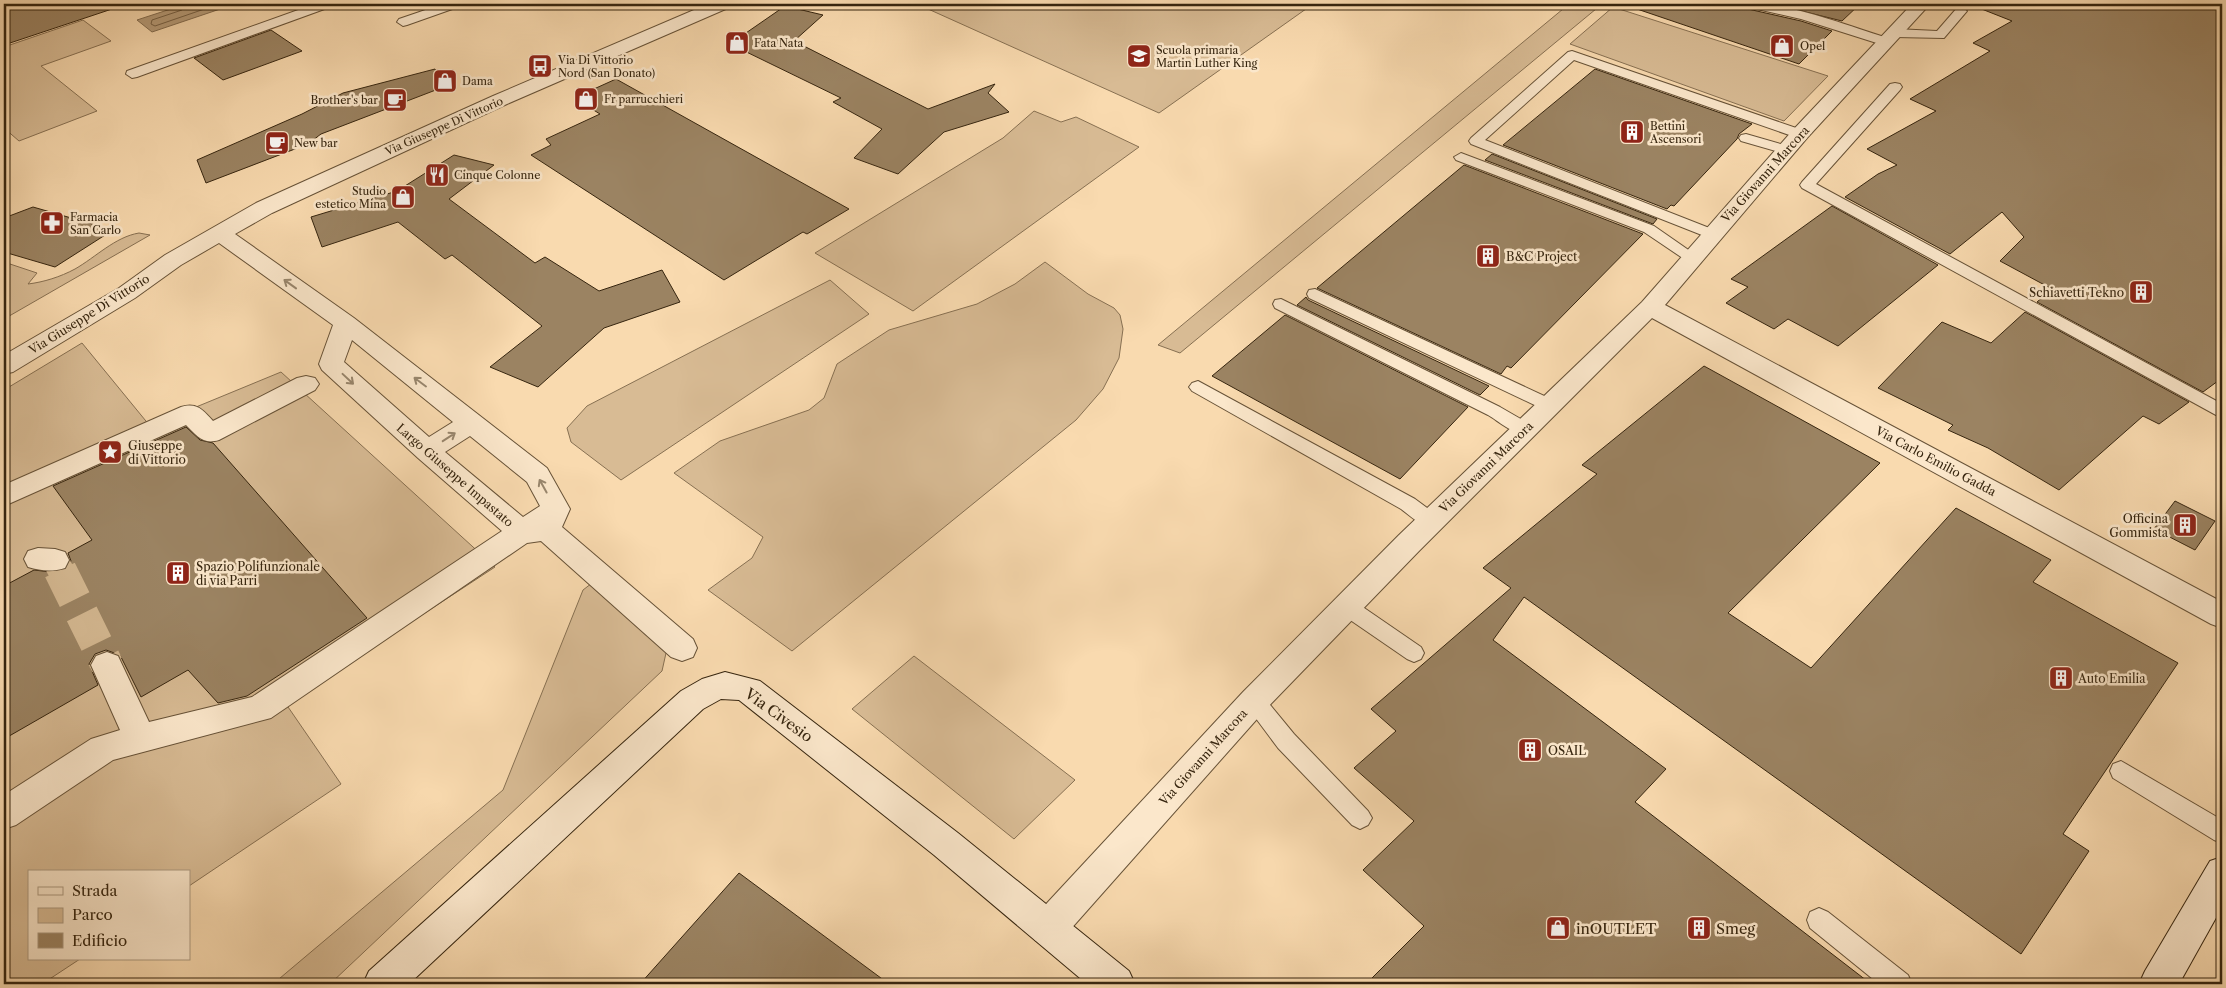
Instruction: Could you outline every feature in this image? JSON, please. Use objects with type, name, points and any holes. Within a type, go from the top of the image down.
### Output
[{"type":"street","name":"Via Giuseppe Di Vittorio","points":[[4,366],[127,293],[173,260],[264,208],[500,100],[722,4]]},
{"type":"street","name":"Via Giovanni Marcora","points":[[1048,928],[1254,701],[1432,521],[1650,307],[1793,142],[1921,4]]},
{"type":"street","points":[[219,233],[346,323],[537,475],[541,524],[682,648]]},
{"type":"street","name":"Via Giuseppe Di Vittorio","points":[[4,347],[113,286],[173,260]]},
{"type":"street","name":"Via Carlo Emilio Gadda","points":[[1650,307],[2222,616]]},
{"type":"street","name":"Largo Giuseppe Impastato","points":[[346,323],[331,364],[426,451],[506,517],[541,524]]},
{"type":"street","points":[[4,496],[190,413],[210,434],[306,384]]},
{"type":"street","points":[[426,451],[472,422]]},
{"type":"street","points":[[4,814],[103,749],[260,708],[541,524]]},
{"type":"street","points":[[107,666],[140,738]]},
{"type":"street","name":"Via Civesio","points":[[382,984],[692,700],[710,689],[730,684],[749,690],[946,844],[1116,984]]},
{"type":"street","points":[[2158,984],[2222,873]]},
{"type":"lane","points":[[132,74],[326,4]]},
{"type":"lane","points":[[403,22],[454,4]]},
{"type":"lane","points":[[1752,4],[1891,38],[1940,35],[1961,11]]},
{"type":"lane","points":[[1712,234],[1476,141],[1572,55],[1793,142]]},
{"type":"lane","points":[[1895,86],[1807,185],[2222,411]]},
{"type":"lane","points":[[1746,138],[1793,142]]},
{"type":"lane","points":[[1460,157],[1649,229],[1692,258]]},
{"type":"lane","points":[[1315,294],[1550,405]]},
{"type":"lane","points":[[1281,304],[1494,411],[1525,429]]},
{"type":"lane","points":[[1198,387],[1408,504],[1432,521]]},
{"type":"lane","points":[[1347,607],[1414,653]]},
{"type":"lane","points":[[1254,701],[1286,741],[1360,818]]},
{"type":"lane","points":[[2121,771],[2222,832]]},
{"type":"lane","points":[[1819,920],[1899,984]]},
{"type":"green space","name":"Scuola primaria Martin Luther King","points":[[917,4],[1313,4],[1159,113]]},
{"type":"green space","points":[[1569,4],[1602,4],[1180,353],[1158,345]]},
{"type":"green space","points":[[1613,7],[1828,76],[1784,121],[1570,44]]},
{"type":"green space","points":[[83,20],[111,41],[41,66],[97,111],[19,141],[4,128],[4,47]]},
{"type":"green space","points":[[1034,111],[1061,122],[1076,117],[1139,147],[913,311],[815,253],[1003,138]]},
{"type":"green space","points":[[139,233],[150,235],[4,319],[4,262],[37,273],[28,284],[40,282],[69,272],[114,243]]},
{"type":"green space","points":[[1045,262],[1088,294],[1114,308],[1120,315],[1123,329],[1119,358],[1103,389],[1076,420],[792,651],[708,590],[752,558],[763,537],[674,473],[720,441],[809,410],[824,398],[837,364],[889,330],[977,304],[1015,284]]},
{"type":"green space","points":[[830,280],[869,314],[621,480],[571,442],[567,428],[587,406]]},
{"type":"green space","points":[[82,343],[150,426],[281,372],[495,567],[286,704],[341,784],[190,885],[190,870],[28,870],[28,960],[78,960],[42,984],[4,984],[4,390]]},
{"type":"green space","points":[[596,580],[666,653],[662,671],[330,984],[273,984],[503,790],[583,590]]},
{"type":"green space","points":[[914,656],[1075,780],[1014,839],[852,709]]},
{"type":"water","points":[[186,4],[235,4],[152,32],[137,20]]},
{"type":"building","points":[[4,4],[111,4],[112,9],[4,45]]},
{"type":"building","name":"Opel","points":[[1638,4],[1744,4],[1748,9],[1801,21],[1832,31],[1799,64],[1637,9]]},
{"type":"building","points":[[1773,4],[1860,4],[1842,21]]},
{"type":"building","points":[[1974,4],[2222,4],[2222,378],[2203,392],[2037,302],[2052,289],[2000,261],[2024,237],[2002,212],[1950,254],[1845,197],[1878,174],[1897,165],[1867,149],[1936,111],[1910,99],[1990,51],[1973,43],[2012,21],[1974,6]]},
{"type":"building","points":[[785,6],[823,15],[794,41],[928,109],[995,84],[988,93],[1009,112],[944,132],[898,174],[854,158],[882,129],[833,102],[841,98],[730,44]]},
{"type":"building","points":[[271,30],[302,51],[223,80],[194,58]]},
{"type":"building","points":[[435,69],[441,88],[321,134],[308,144],[206,183],[197,160],[302,114],[343,93]]},
{"type":"building","name":"Bettini Ascensori","points":[[1595,69],[1752,124],[1739,134],[1737,139],[1674,206],[1671,205],[1667,209],[1503,145]]},
{"type":"building","points":[[616,79],[849,209],[807,234],[803,232],[724,280],[531,155],[551,145],[546,139],[600,114],[574,98]]},
{"type":"building","points":[[1492,154],[1657,219],[1653,224],[1485,160]]},
{"type":"building","points":[[454,155],[494,165],[449,199],[535,263],[545,257],[599,291],[662,270],[680,302],[604,328],[538,387],[490,367],[542,326],[452,255],[445,259],[398,222],[322,247],[311,217],[397,191]]},
{"type":"building","name":"B&C Project","points":[[1464,165],[1643,234],[1511,368],[1507,366],[1501,374],[1317,288]]},
{"type":"building","points":[[1832,206],[1938,265],[1838,346],[1788,319],[1774,329],[1726,303],[1748,287],[1731,279]]},
{"type":"building","points":[[33,207],[113,230],[55,267],[4,252],[4,218]]},
{"type":"building","points":[[1306,297],[1308,300],[1489,386],[1480,395],[1297,305]]},
{"type":"building","points":[[2025,312],[2189,402],[2159,424],[2143,416],[2059,490],[1988,448],[1948,430],[1953,425],[1878,388],[1942,322],[1991,343]]},
{"type":"building","points":[[1285,315],[1468,407],[1400,479],[1212,376]]},
{"type":"building","points":[[1704,366],[1880,463],[1728,613],[1811,668],[1956,508],[2051,560],[2033,582],[2178,663],[2063,834],[2089,851],[2021,954],[1524,597],[1493,640],[1666,769],[1635,802],[1871,984],[1366,984],[1424,926],[1363,870],[1414,821],[1354,768],[1396,731],[1371,709],[1511,588],[1483,568],[1597,474],[1582,465]]},
{"type":"building","name":"Spazio Polifunzionale di via Parri","points":[[186,427],[200,440],[213,443],[367,618],[247,696],[218,703],[188,670],[141,697],[120,655],[106,650],[95,654],[89,664],[98,685],[4,739],[4,586],[34,570],[51,572],[65,570],[71,561],[68,553],[92,540],[53,486]]},
{"type":"building","name":"Officina Gommista","points":[[2175,501],[2215,521],[2195,550],[2154,529]]},
{"type":"building","points":[[739,873],[889,984],[640,984]]},
{"type":"tunnel","points":[[55,560],[61,571]]},
{"type":"tunnel","points":[[60,570],[107,665]]},
{"type":"place","name":"Fata Nata","points":[[737,43]]},
{"type":"place","name":"Opel","points":[[1782,46]]},
{"type":"place","name":"Scuola primaria Martin Luther King","points":[[1139,56]]},
{"type":"place","name":"Via Di Vittorio Nord (San Donato)","points":[[540,66]]},
{"type":"place","name":"Dama","points":[[445,81]]},
{"type":"place","name":"Fr parrucchieri","points":[[586,99]]},
{"type":"place","name":"Brother's bar","points":[[395,100]]},
{"type":"place","name":"Bettini Ascensori","points":[[1632,132]]},
{"type":"place","name":"New bar","points":[[277,143]]},
{"type":"place","name":"Cinque Colonne","points":[[437,175]]},
{"type":"place","name":"Studio estetico Mina","points":[[403,197]]},
{"type":"place","name":"Farmacia San Carlo","points":[[52,223]]},
{"type":"place","name":"B&C Project","points":[[1488,256]]},
{"type":"place","name":"Schiavetti Tekno","points":[[2141,292]]},
{"type":"place","name":"Giuseppe di Vittorio","points":[[110,452]]},
{"type":"place","name":"Officina Gommista","points":[[2185,525]]},
{"type":"place","name":"Spazio Polifunzionale di via Parri","points":[[178,573]]},
{"type":"place","name":"Auto Emilia","points":[[2061,678]]},
{"type":"place","name":"OSAIL","points":[[1530,750]]},
{"type":"place","name":"inOUTLET","points":[[1558,928]]},
{"type":"place","name":"Smeg","points":[[1699,928]]}]
